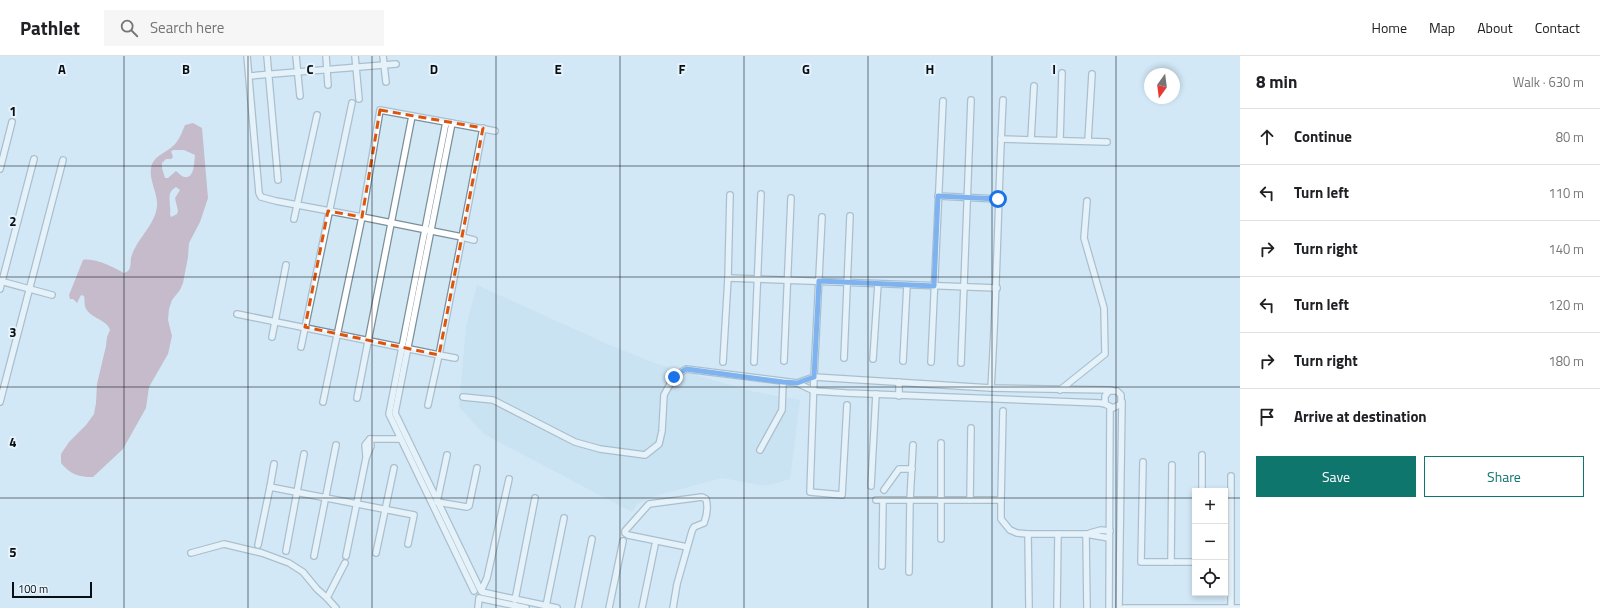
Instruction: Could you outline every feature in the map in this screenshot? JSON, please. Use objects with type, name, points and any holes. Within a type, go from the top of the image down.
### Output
[{"type":"street","points":[[247,56],[259,194],[261,197],[474,240]]},
{"type":"street","points":[[267,56],[278,180]]},
{"type":"street","points":[[296,56],[300,96]]},
{"type":"street","points":[[326,56],[328,85]]},
{"type":"street","points":[[355,56],[359,99]]},
{"type":"street","points":[[383,56],[386,82]]},
{"type":"street","points":[[249,76],[396,64]]},
{"type":"street","points":[[1060,140],[1062,73]]},
{"type":"street","points":[[1088,141],[1092,74]]},
{"type":"street","points":[[1031,140],[1034,86]]},
{"type":"street","points":[[961,363],[971,100]]},
{"type":"street","points":[[991,388],[997,288],[998,199],[1003,100]]},
{"type":"street","points":[[931,362],[943,101]]},
{"type":"street","points":[[301,347],[328,211],[352,103]]},
{"type":"street","points":[[323,402],[362,217],[380,110],[495,131]]},
{"type":"street","points":[[294,219],[317,115]]},
{"type":"street","points":[[357,398],[412,116]]},
{"type":"street","points":[[0,167],[12,122]]},
{"type":"street","points":[[449,122],[404,347],[389,414],[400,440],[479,592],[526,608]]},
{"type":"street","points":[[428,405],[462,237],[482,128]]},
{"type":"street","points":[[1001,139],[1107,142]]},
{"type":"street","points":[[0,289],[34,159]]},
{"type":"street","points":[[0,402],[63,160]]},
{"type":"street","points":[[723,362],[728,278],[730,194]]},
{"type":"street","points":[[754,362],[761,194]]},
{"type":"street","points":[[938,196],[998,199]]},
{"type":"street","points":[[784,361],[791,198]]},
{"type":"street","points":[[1060,390],[1105,354],[1104,308],[1084,238],[1087,201]]},
{"type":"street","points":[[844,358],[850,216]]},
{"type":"street","points":[[822,217],[810,492],[842,495],[847,404]]},
{"type":"street","points":[[272,337],[286,264]]},
{"type":"street","points":[[728,278],[997,288]]},
{"type":"street","points":[[1,281],[52,295]]},
{"type":"street","points":[[873,359],[878,284]]},
{"type":"street","points":[[904,361],[907,285]]},
{"type":"street","points":[[237,314],[455,358]]},
{"type":"street","points":[[404,347],[395,416],[479,592]]},
{"type":"street","points":[[463,397],[493,400],[575,442],[600,449],[646,455],[659,444],[662,431],[664,395],[674,377],[686,369],[797,383],[814,391],[1108,406],[1119,406],[1122,401]]},
{"type":"street","points":[[797,383],[814,377],[991,388],[1111,390],[1120,393],[1122,401],[1119,608]]},
{"type":"street","points":[[760,450],[782,410],[783,382]]},
{"type":"street","points":[[899,382],[899,396]]},
{"type":"street","points":[[1109,608],[1110,535],[1108,406],[1105,396],[1111,390]]},
{"type":"street","points":[[870,486],[876,394]]},
{"type":"street","points":[[1003,411],[1001,519],[1004,524],[1010,530],[1028,534],[1086,534],[1120,536]]},
{"type":"street","points":[[970,500],[971,428]]},
{"type":"street","points":[[327,598],[345,559],[366,458],[371,446],[370,439],[400,440]]},
{"type":"street","points":[[941,443],[941,539]]},
{"type":"street","points":[[314,556],[336,445]]},
{"type":"street","points":[[909,572],[910,500],[913,445]]},
{"type":"street","points":[[286,551],[304,454]]},
{"type":"street","points":[[437,502],[447,455]]},
{"type":"street","points":[[1202,455],[1202,488]]},
{"type":"street","points":[[1143,462],[1141,562],[1192,562]]},
{"type":"street","points":[[258,545],[274,464]]},
{"type":"street","points":[[1171,562],[1172,465]]},
{"type":"street","points":[[376,553],[394,468]]},
{"type":"street","points":[[437,502],[467,508],[469,506],[477,468]]},
{"type":"street","points":[[884,490],[899,469],[912,469]]},
{"type":"street","points":[[1109,472],[1121,472]]},
{"type":"street","points":[[1231,476],[1228,562],[1231,608]]},
{"type":"street","points":[[478,608],[479,592],[487,578],[509,479]]},
{"type":"street","points":[[270,487],[414,515],[408,544]]},
{"type":"street","points":[[514,604],[535,498]]},
{"type":"street","points":[[673,608],[677,584],[693,529],[704,523],[705,520],[708,506],[704,498],[647,505],[625,531],[628,535],[687,548]]},
{"type":"street","points":[[876,500],[1001,500]]},
{"type":"street","points":[[882,566],[883,500]]},
{"type":"street","points":[[546,606],[564,518]]},
{"type":"street","points":[[1028,534],[1029,608]]},
{"type":"street","points":[[1057,608],[1058,534]]},
{"type":"street","points":[[1086,534],[1087,608]]},
{"type":"street","points":[[578,608],[592,539]]},
{"type":"street","points":[[610,608],[623,541]]},
{"type":"street","points":[[191,553],[224,544],[262,553],[289,563],[303,572],[336,608]]},
{"type":"street","points":[[642,608],[655,545]]},
{"type":"street","points":[[514,604],[557,608]]},
{"type":"street","points":[[1124,608],[1240,608]]},
{"type":"highlighted area","points":[[380,110],[483,128],[439,355],[305,327],[328,211],[362,217]]},
{"type":"shaded area","points":[[193,123],[202,128],[208,198],[200,222],[189,243],[183,283],[180,290],[172,300],[169,309],[168,320],[172,336],[168,354],[149,387],[146,408],[123,449],[93,477],[79,476],[72,473],[61,463],[61,454],[69,442],[86,425],[94,414],[97,384],[107,337],[110,330],[105,323],[93,316],[87,310],[84,296],[81,295],[77,303],[73,299],[70,299],[69,295],[83,260],[88,259],[98,261],[124,273],[128,271],[133,251],[156,213],[157,201],[151,174],[152,164],[156,158],[175,144],[185,125]],"holes":[[[184,150],[195,155],[192,173],[188,177],[183,177],[176,171],[168,178],[165,178],[162,163],[166,159],[171,159],[173,157],[171,151]],[[176,187],[180,190],[175,198],[178,211],[177,214],[171,217],[170,193]]]},
{"type":"shaded area","points":[[477,285],[605,343],[657,364],[755,392],[800,400],[790,479],[766,486],[722,478],[651,497],[637,504],[632,512],[484,434],[459,407],[466,326]]},
{"type":"route","points":[[674,377],[686,369],[797,383],[814,377],[819,281],[934,286],[938,196],[998,199]]}]
